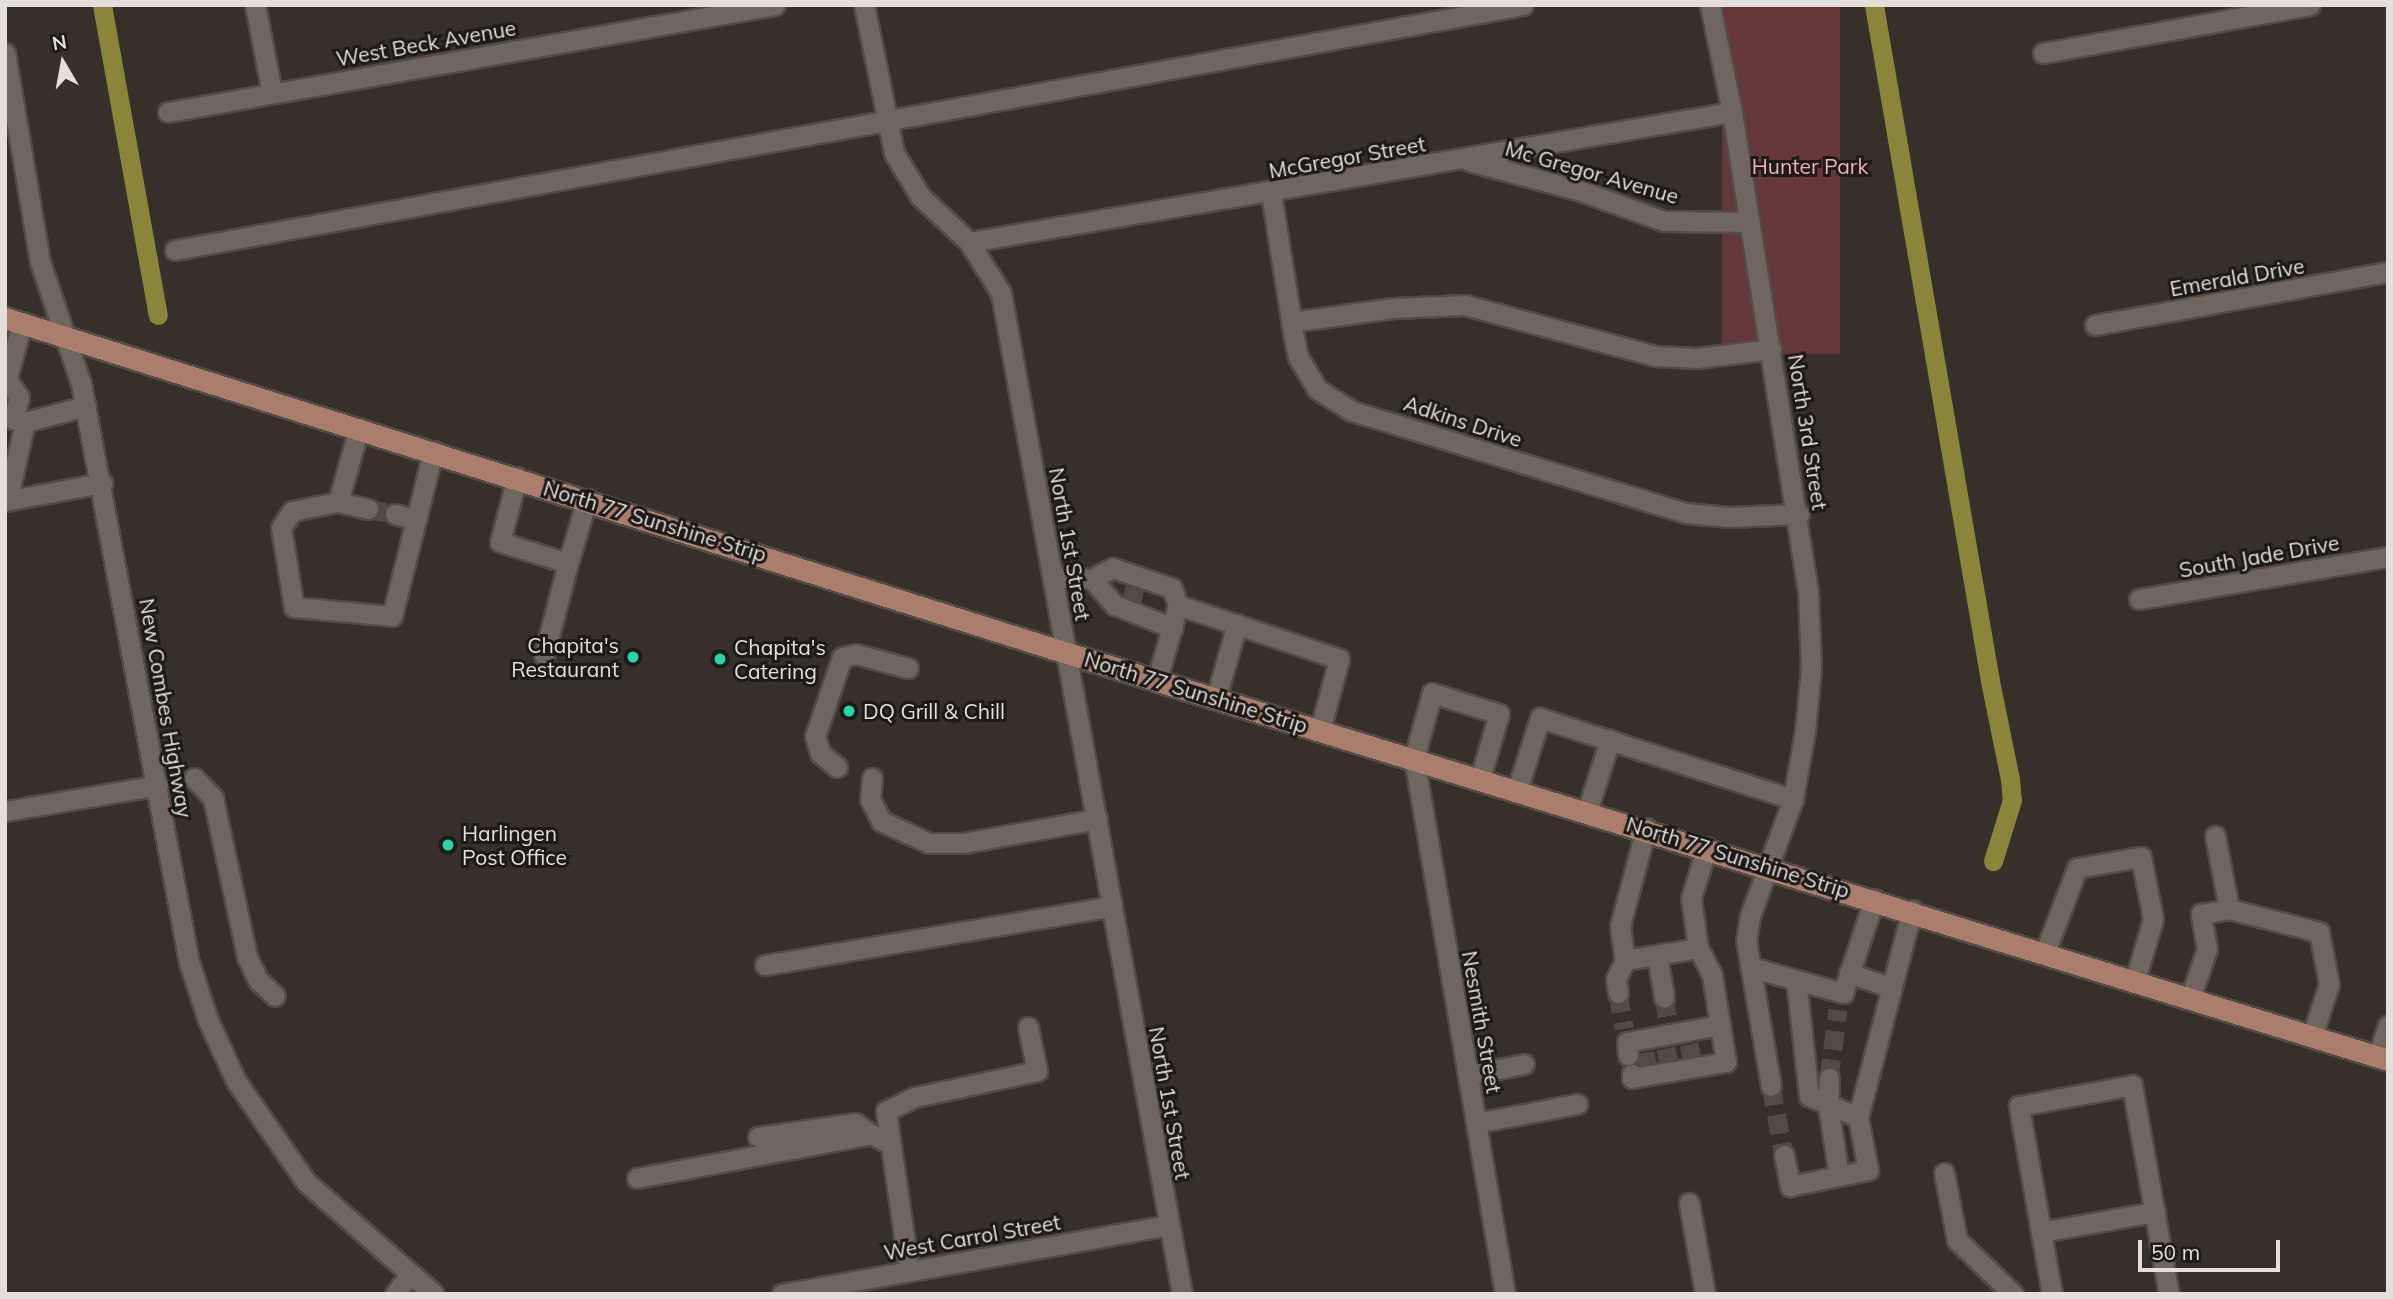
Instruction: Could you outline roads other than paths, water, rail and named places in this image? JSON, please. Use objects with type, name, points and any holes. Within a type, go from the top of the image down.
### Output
[{"type":"main road","name":"North 77 Sunshine Strip","points":[[14,321],[587,499],[1067,653],[1646,828],[2383,1058]]},
{"type":"street","points":[[255,5],[272,93]]},
{"type":"street","name":"West Beck Avenue","points":[[168,112],[775,5]]},
{"type":"street","name":"North 1st Street","points":[[864,5],[885,123],[894,153],[920,197],[969,242],[1001,293],[1182,1294]]},
{"type":"street","points":[[175,250],[885,123],[1522,5]]},
{"type":"street","name":"North 3rd Street","points":[[1710,5],[1732,112],[1799,514],[1811,667],[1793,799],[1750,916],[1746,940],[1771,1086]]},
{"type":"street","points":[[2043,53],[2310,5]]},
{"type":"street","name":"New Combes Highway","points":[[5,53],[9,91],[40,262],[86,406],[189,962],[208,1020],[236,1081],[306,1182],[409,1275],[434,1294]]},
{"type":"street","name":"McGregor Street","points":[[969,242],[1271,194],[1732,112]]},
{"type":"street","name":"Mc Gregor Avenue","points":[[1465,159],[1581,191],[1664,221],[1750,222]]},
{"type":"street","name":"Adkins Drive","points":[[1271,194],[1298,357],[1317,389],[1352,411],[1686,513],[1740,517],[1799,514]]},
{"type":"street","name":"Emerald Drive","points":[[2095,325],[2388,272]]},
{"type":"street","points":[[1291,322],[1393,308],[1465,305],[1656,356],[1697,358],[1771,349]]},
{"type":"street","points":[[14,321],[6,377],[19,397],[6,501],[102,483]]},
{"type":"street","points":[[15,419],[86,406]]},
{"type":"street","points":[[338,502],[359,428]]},
{"type":"street","points":[[368,509],[338,502],[292,511],[281,528],[294,607],[392,616],[433,451]]},
{"type":"street","points":[[517,477],[499,542],[568,563]]},
{"type":"street","points":[[544,655],[587,499]]},
{"type":"street","points":[[395,514],[416,520]]},
{"type":"street","name":"South Jade Drive","points":[[2138,599],[2388,557]]},
{"type":"street","points":[[1053,577],[1092,579],[1113,568],[1136,581],[1172,588],[1178,605],[1157,680]]},
{"type":"street","points":[[1092,579],[1115,605],[1131,609],[1173,628]]},
{"type":"street","points":[[1178,605],[1339,659],[1320,730]]},
{"type":"street","points":[[1216,698],[1237,624]]},
{"type":"street","points":[[837,767],[820,753],[815,736],[842,657],[856,654],[908,668]]},
{"type":"street","points":[[1414,758],[1432,693],[1499,714],[1479,778]]},
{"type":"street","points":[[1517,790],[1540,718],[1793,799]]},
{"type":"street","points":[[1587,811],[1610,740]]},
{"type":"street","name":"Nesmith Street","points":[[1414,758],[1505,1294]]},
{"type":"street","points":[[194,778],[213,798],[247,957],[258,980],[275,996]]},
{"type":"street","points":[[872,778],[870,799],[881,821],[929,843],[964,844],[1097,819]]},
{"type":"street","points":[[5,811],[158,785]]},
{"type":"street","points":[[1618,993],[1616,979],[1625,960],[1620,926],[1646,828]]},
{"type":"street","points":[[2215,836],[2229,909]]},
{"type":"street","points":[[1707,847],[1691,898],[1698,948],[1712,975],[1726,1062],[1677,1048],[1637,1054],[1677,1048],[1720,1025]]},
{"type":"street","points":[[2045,952],[2077,868],[2141,857],[2153,919],[2134,981]]},
{"type":"street","points":[[1750,967],[1796,980],[1840,1001],[1874,899]]},
{"type":"street","points":[[765,965],[1112,905]]},
{"type":"street","points":[[2190,998],[2207,949],[2201,914],[2229,909],[2319,932],[2329,984],[2312,1036]]},
{"type":"street","points":[[1784,1155],[1790,1186],[1868,1170],[1858,1117],[1890,986],[1912,911]]},
{"type":"street","points":[[1625,960],[1698,948]]},
{"type":"street","points":[[1657,956],[1664,997]]},
{"type":"street","points":[[1849,973],[1890,986]]},
{"type":"street","points":[[1796,980],[1809,1096],[1828,1107],[1858,1117]]},
{"type":"street","points":[[2383,1058],[2388,1026]]},
{"type":"street","points":[[909,1271],[879,1138],[886,1111],[915,1097],[1037,1072],[1028,1027]]},
{"type":"street","points":[[1468,1075],[1524,1064]]},
{"type":"street","points":[[1829,1078],[1828,1107],[1839,1176]]},
{"type":"street","points":[[2052,1294],[2019,1106],[2133,1085],[2169,1294]]},
{"type":"street","points":[[1476,1123],[1577,1104]]},
{"type":"street","points":[[758,1138],[855,1122],[879,1138]]},
{"type":"street","points":[[637,1178],[879,1138]]},
{"type":"street","points":[[1944,1173],[1957,1240],[2013,1294]]},
{"type":"street","points":[[1689,1203],[1705,1294]]},
{"type":"street","points":[[2041,1232],[2155,1212]]},
{"type":"street","name":"West Carrol Street","points":[[782,1294],[1169,1225]]},
{"type":"street","points":[[395,1294],[409,1275]]},
{"type":"waterway","points":[[102,5],[158,315]]},
{"type":"waterway","points":[[1874,5],[1990,681],[2010,779],[2012,800],[1993,861]]},
{"type":"tunnel","points":[[368,509],[395,514]]},
{"type":"tunnel","points":[[1131,606],[1135,585]]},
{"type":"tunnel","points":[[1618,993],[1624,1028]]},
{"type":"tunnel","points":[[1664,997],[1668,1020]]},
{"type":"tunnel","points":[[1829,1078],[1838,1010]]},
{"type":"tunnel","points":[[1689,1044],[1693,1063]]},
{"type":"tunnel","points":[[1666,1048],[1670,1067]]},
{"type":"tunnel","points":[[1645,1052],[1648,1071]]},
{"type":"tunnel","points":[[1771,1086],[1784,1155]]},
{"type":"place","name":"Chapita's Restaurant","points":[[633,657]]},
{"type":"place","name":"Chapita's Catering","points":[[720,659]]},
{"type":"place","name":"DQ Grill & Chill","points":[[849,711]]},
{"type":"place","name":"Harlingen Post Office","points":[[448,845]]},
{"type":"park label","name":"Hunter Park","points":[[1810,166]]}]
